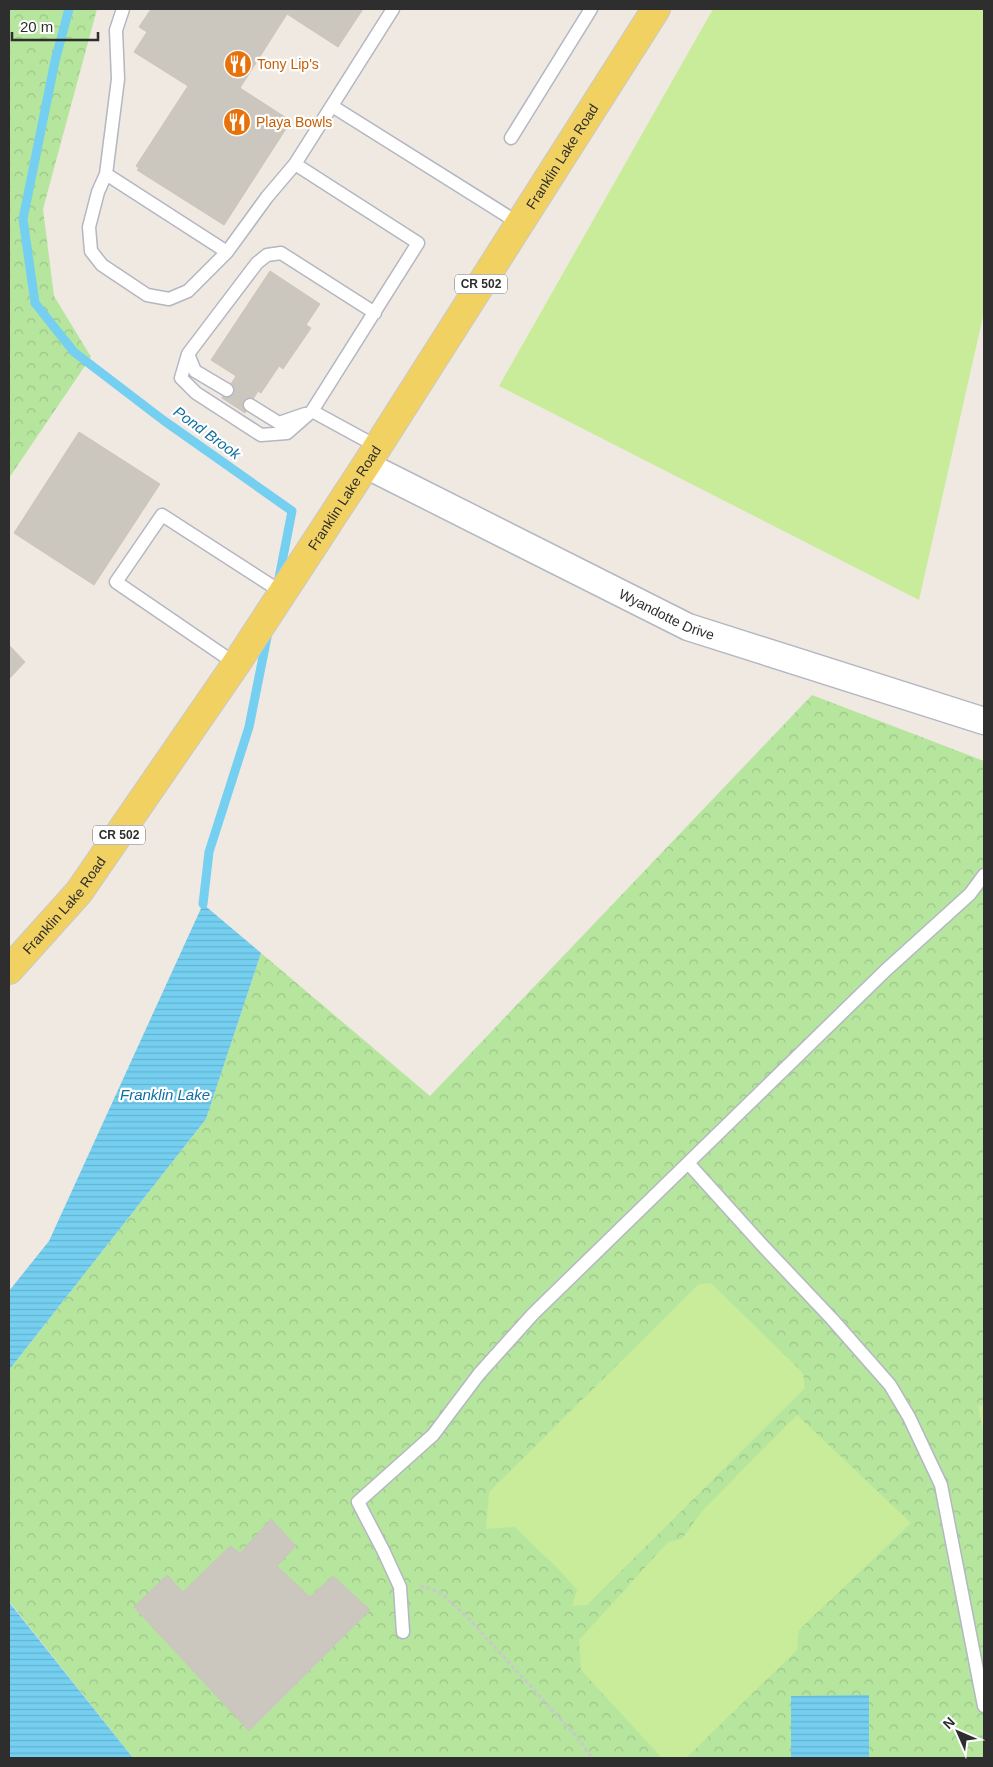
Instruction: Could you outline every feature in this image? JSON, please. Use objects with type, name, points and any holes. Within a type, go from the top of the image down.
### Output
[{"type":"main road","name":"Franklin Lake Road","points":[[9,970],[79,892],[236,664],[306,559],[656,9]]},
{"type":"street","name":"Wyandotte Drive","points":[[372,456],[688,627],[984,721]]},
{"type":"lane","points":[[123,9],[116,30],[118,79],[106,174],[98,192],[89,227],[91,252],[102,265],[147,295],[169,299],[188,291],[227,252],[267,197],[295,164],[393,9]]},
{"type":"lane","points":[[511,138],[591,9]]},
{"type":"lane","points":[[332,106],[520,224]]},
{"type":"lane","points":[[295,164],[418,243],[375,313],[312,411],[287,433],[261,435],[196,393],[181,378],[188,354],[257,263],[267,255],[281,252],[375,313]]},
{"type":"lane","points":[[106,174],[227,252]]},
{"type":"lane","points":[[188,354],[195,370],[227,390]]},
{"type":"lane","points":[[250,405],[280,423],[312,411]]},
{"type":"lane","points":[[312,411],[372,456]]},
{"type":"lane","points":[[236,664],[116,582],[162,515],[283,593]]},
{"type":"lane","points":[[403,1632],[400,1587],[358,1502],[433,1435],[479,1374],[533,1314],[886,970],[970,894],[984,875]]},
{"type":"lane","points":[[688,1163],[832,1319],[890,1385],[909,1417],[941,1485],[984,1706]]},
{"type":"path","points":[[400,1587],[418,1585],[440,1592],[469,1619],[577,1737],[592,1758]]},
{"type":"green space","points":[[9,9],[97,9],[43,209],[54,296],[91,357],[9,478]]},
{"type":"green space","points":[[713,9],[984,9],[984,312],[919,600],[499,386]]},
{"type":"green space","points":[[812,695],[984,761],[984,1758],[133,1758],[9,1601],[9,1370],[206,1119],[261,953],[430,1096]]},
{"type":"green space","points":[[711,1283],[803,1373],[805,1388],[587,1605],[572,1606],[577,1590],[515,1527],[486,1529],[489,1492],[699,1284]]},
{"type":"green space","points":[[984,1404],[984,1435],[978,1406]]},
{"type":"green space","points":[[797,1415],[911,1523],[799,1630],[797,1650],[686,1758],[661,1757],[581,1670],[579,1640],[668,1542],[682,1539],[702,1511]]},
{"type":"water","name":"Franklin Lake","points":[[203,904],[261,953],[206,1119],[9,1370],[9,1291],[49,1241]]},
{"type":"water","points":[[9,1602],[133,1758],[9,1758]]},
{"type":"water","points":[[869,1695],[869,1758],[791,1758],[791,1696]]},
{"type":"building","points":[[151,9],[363,9],[338,47],[287,14],[240,88],[291,121],[224,225],[137,170],[139,168],[136,166],[188,86],[134,52],[147,32],[139,27]]},
{"type":"building","points":[[270,271],[320,304],[306,325],[311,328],[283,369],[279,366],[261,393],[258,391],[245,413],[222,398],[236,376],[211,360]]},
{"type":"building","points":[[79,432],[160,484],[94,585],[14,533]]},
{"type":"building","points":[[9,645],[25,662],[9,679]]},
{"type":"building","points":[[271,1519],[296,1546],[277,1566],[310,1597],[333,1576],[370,1610],[249,1731],[134,1607],[167,1575],[183,1592],[230,1546],[240,1553]]},
{"type":"waterway","name":"Pond Brook","points":[[69,9],[55,61],[23,219],[35,303],[74,352],[163,420],[292,511],[278,583]]},
{"type":"waterway","name":"Pond Brook","points":[[203,904],[209,852],[249,727],[268,632]]},
{"type":"place","name":"Tony Lip's","points":[[238,64]]},
{"type":"place","name":"Playa Bowls","points":[[237,122]]}]
